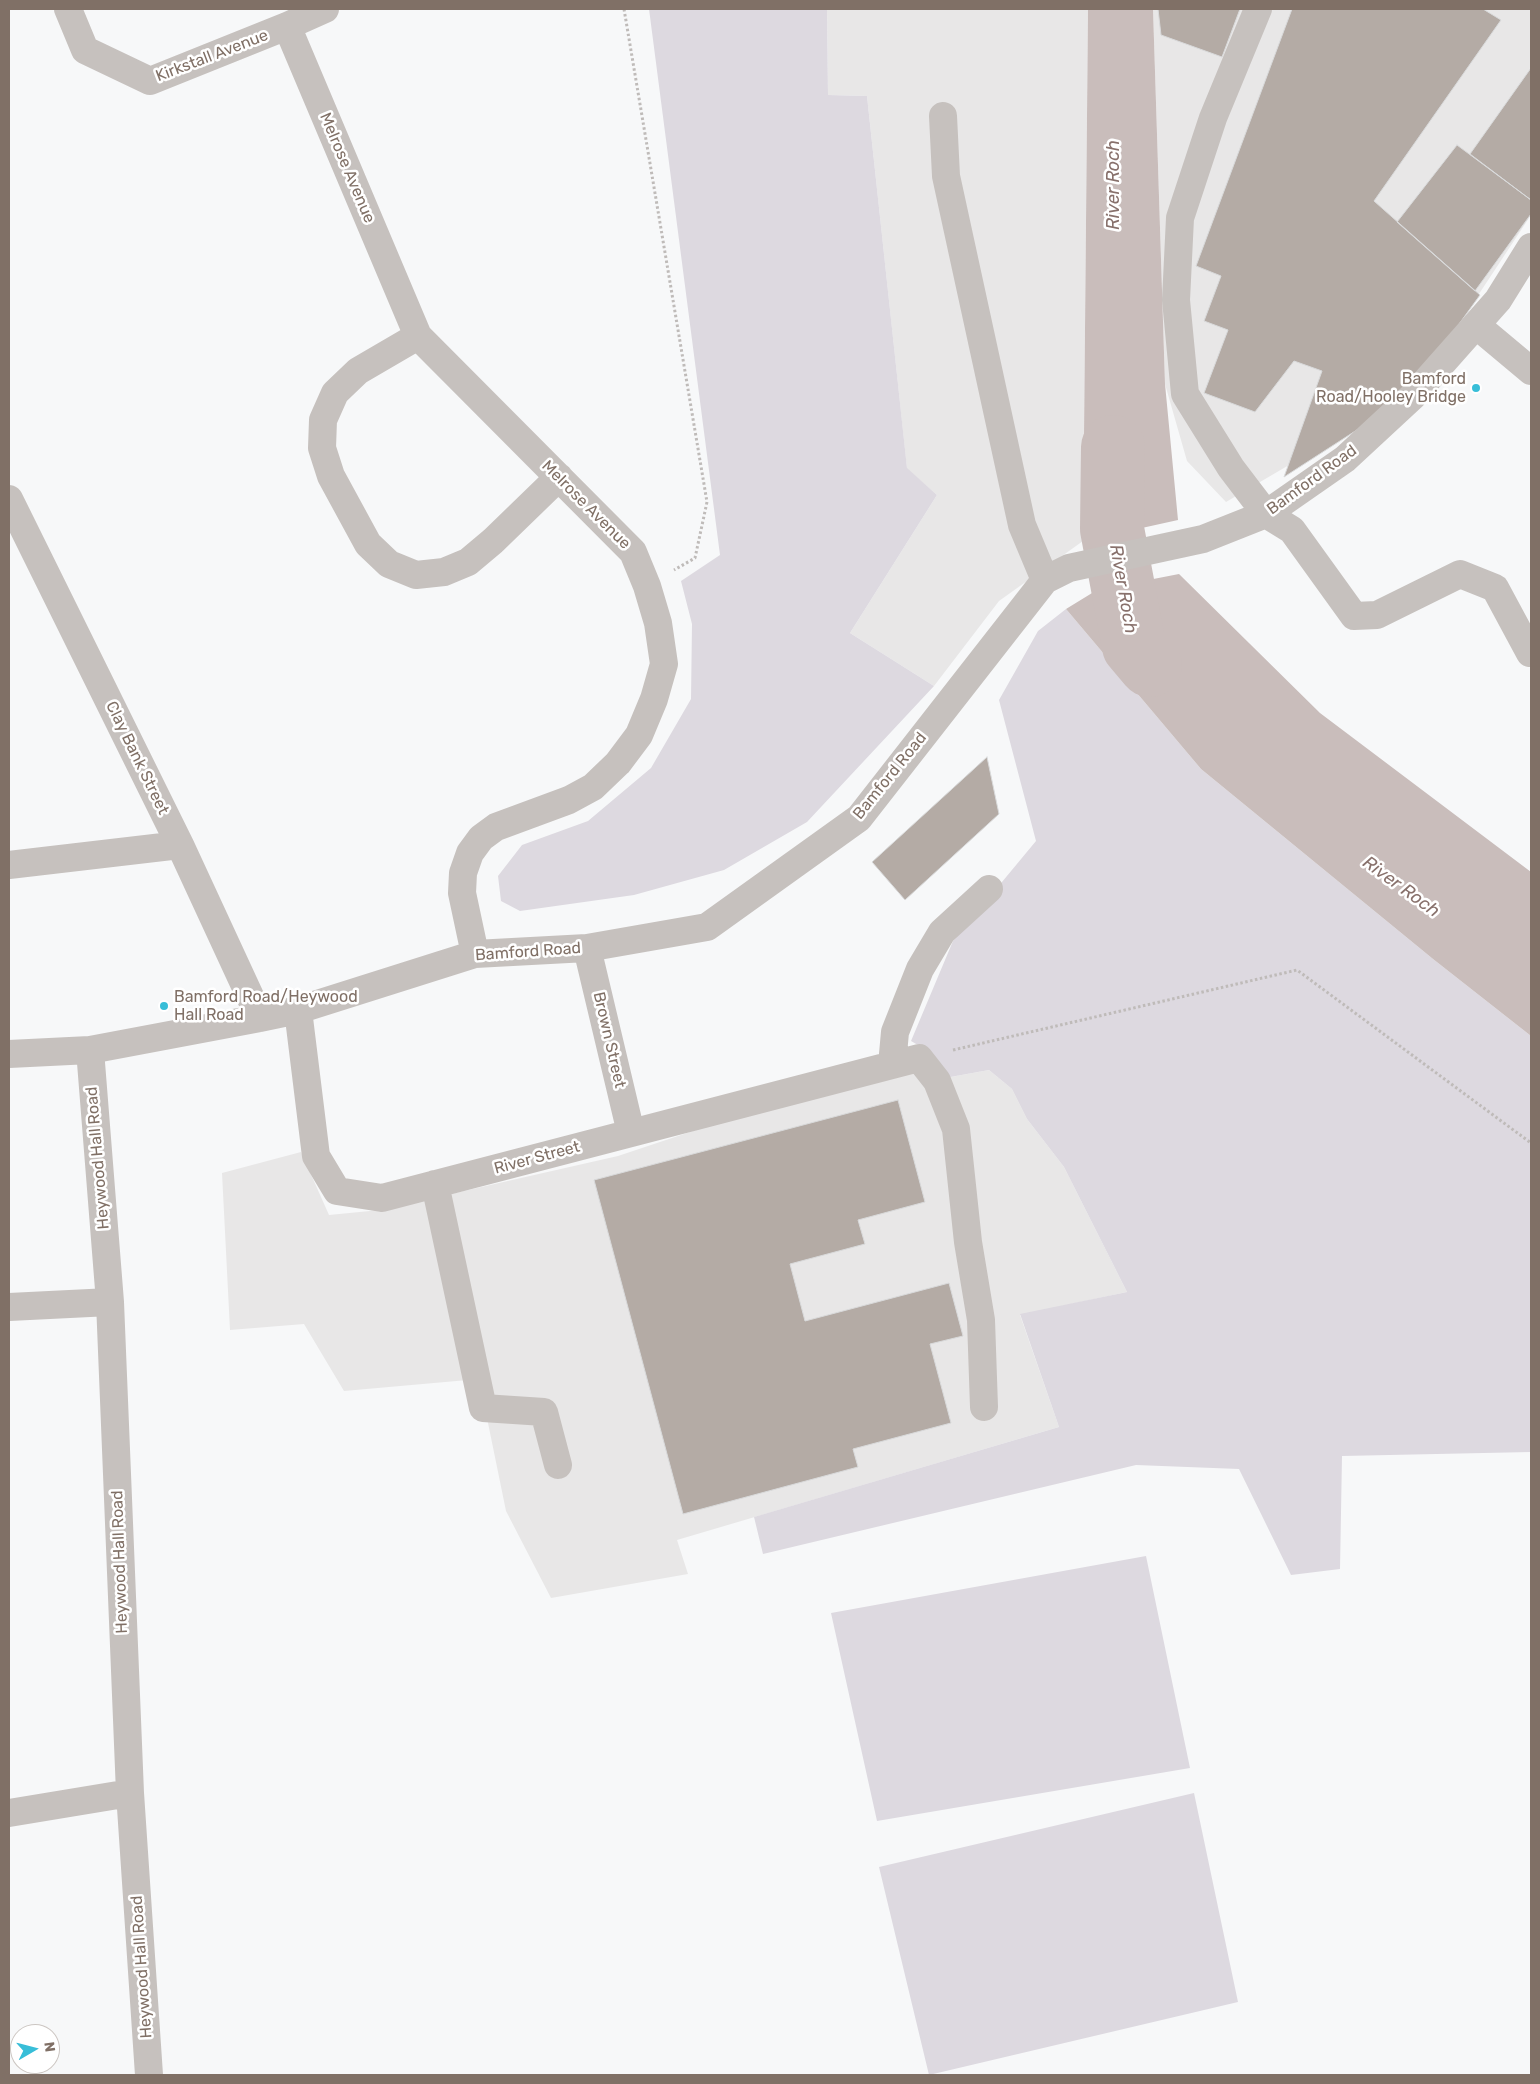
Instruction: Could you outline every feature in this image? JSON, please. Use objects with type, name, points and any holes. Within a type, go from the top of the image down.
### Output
[{"type":"street","name":"Kirkstall Avenue","points":[[68,9],[85,50],[150,81],[325,9]]},
{"type":"street","points":[[1258,9],[1214,118],[1180,218],[1176,300],[1185,394],[1231,468],[1266,514],[1292,530],[1354,616],[1377,615],[1460,574],[1495,588],[1530,653]]},
{"type":"street","name":"Melrose Avenue","points":[[287,26],[418,336],[632,552],[647,586],[658,623],[664,664],[654,699],[638,735],[618,763],[593,787],[569,800],[496,827],[480,838],[470,853],[463,874],[462,894],[475,954]]},
{"type":"street","points":[[943,116],[946,176],[1022,525],[1058,574]]},
{"type":"street","name":"Bamford Road","points":[[9,1054],[90,1050],[298,1010],[475,954],[587,948],[707,927],[859,818],[1058,574],[1203,538],[1266,514],[1346,458],[1413,396],[1498,300],[1531,247]]},
{"type":"street","points":[[1476,326],[1531,371]]},
{"type":"street","points":[[418,336],[358,372],[335,393],[323,420],[322,448],[331,476],[368,544],[389,564],[416,575],[444,572],[468,562],[493,541],[559,477]]},
{"type":"street","name":"Clay Bank Street","points":[[9,499],[180,845],[260,1018]]},
{"type":"street","points":[[9,866],[180,845]]},
{"type":"street","points":[[892,1065],[895,1032],[920,969],[942,932],[989,889]]},
{"type":"street","name":"Brown Street","points":[[587,948],[631,1133]]},
{"type":"street","name":"River Street","points":[[298,1010],[316,1156],[337,1191],[382,1198],[919,1058]]},
{"type":"street","name":"Heywood Hall Road","points":[[90,1050],[110,1302],[130,1793],[149,2075]]},
{"type":"street","points":[[919,1058],[937,1081],[956,1129],[968,1242],[981,1320],[984,1407]]},
{"type":"street","points":[[435,1184],[483,1408],[544,1412],[558,1465]]},
{"type":"street","points":[[9,1307],[110,1302]]},
{"type":"street","points":[[9,1813],[130,1793]]},
{"type":"path","points":[[624,9],[707,502],[696,558],[647,586]]},
{"type":"path","points":[[919,1058],[1297,970],[1531,1143]]},
{"type":"shaded area","points":[[649,9],[827,9],[828,95],[867,96],[907,468],[937,495],[850,633],[934,686],[807,822],[724,870],[634,895],[520,911],[501,901],[498,876],[522,845],[588,821],[651,768],[691,699],[692,624],[681,581],[720,555]]},
{"type":"shaded area","points":[[827,9],[1088,9],[1083,541],[999,601],[934,686],[850,633],[937,495],[907,469],[867,96],[828,95]]},
{"type":"shaded area","points":[[1153,9],[1531,9],[1531,215],[1415,391],[1226,502],[1187,461],[1165,384]]},
{"type":"shaded area","points":[[1066,609],[1201,769],[1433,959],[1531,1036],[1531,1452],[1342,1456],[1340,1569],[1291,1575],[1239,1469],[1136,1465],[763,1554],[754,1517],[1059,1427],[1020,1314],[1127,1292],[1064,1167],[1027,1119],[1012,1089],[989,1070],[945,1078],[930,1052],[911,1041],[953,941],[1036,841],[999,700],[1038,631]]},
{"type":"shaded area","points":[[930,1052],[945,1078],[989,1070],[1012,1089],[1027,1119],[1064,1167],[1127,1292],[1020,1315],[1059,1427],[677,1540],[688,1574],[551,1598],[506,1511],[479,1379],[344,1391],[304,1324],[230,1330],[222,1173],[301,1152],[329,1215],[380,1210],[618,1156]]},
{"type":"shaded area","points":[[1146,1556],[1190,1768],[877,1821],[831,1613]]},
{"type":"shaded area","points":[[1194,1793],[1238,2002],[929,2075],[879,1867]]},
{"type":"water","points":[[1088,9],[1153,9],[1165,384],[1178,520],[1083,541]]},
{"type":"water","points":[[1179,574],[1320,713],[1531,872],[1531,1036],[1433,959],[1201,769],[1066,609],[1097,590]]},
{"type":"building","points":[[1158,9],[1240,9],[1222,57],[1161,35]]},
{"type":"building","points":[[1292,9],[1483,9],[1501,20],[1374,201],[1480,295],[1405,399],[1284,477],[1322,371],[1294,361],[1255,412],[1204,393],[1228,330],[1204,321],[1221,276],[1196,266]]},
{"type":"building","points":[[1531,68],[1531,200],[1470,154]]},
{"type":"building","points":[[1457,145],[1531,200],[1531,214],[1475,291],[1397,222]]},
{"type":"building","points":[[987,757],[999,814],[905,900],[872,862]]},
{"type":"building","points":[[898,1100],[925,1202],[858,1220],[865,1244],[790,1264],[805,1321],[949,1283],[963,1336],[930,1344],[951,1423],[853,1449],[858,1467],[683,1514],[594,1180]]},
{"type":"waterway","name":"River Roch","points":[[1113,447],[1112,529],[1134,646],[1150,665]]},
{"type":"place","name":"Bamford Road/Hooley Bridge","points":[[1476,388]]},
{"type":"place","name":"Bamford Road/Heywood Hall Road","points":[[164,1006]]}]
